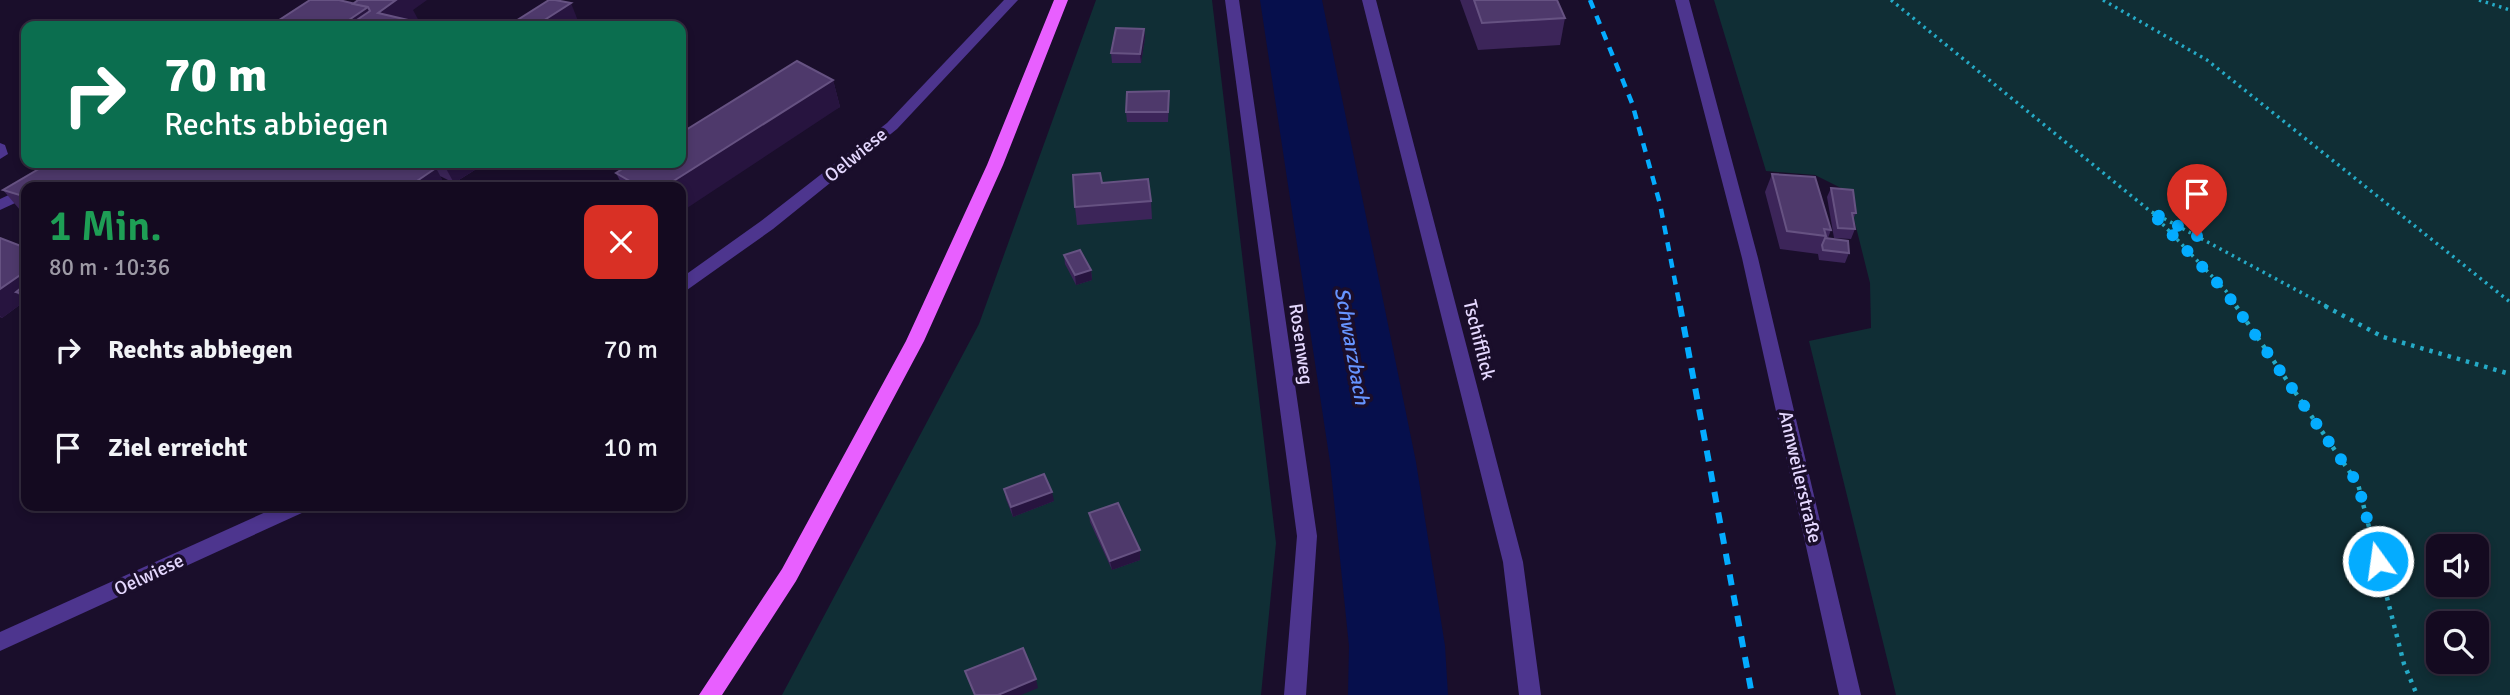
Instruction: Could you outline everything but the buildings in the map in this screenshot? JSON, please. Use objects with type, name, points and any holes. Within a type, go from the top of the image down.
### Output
[{"type":"main road","points":[[710,695],[789,575],[915,341],[995,165],[1061,0]]},
{"type":"street","name":"Oelwiese","points":[[686,277],[767,225],[892,126],[1011,0]]},
{"type":"street","name":"Rosenweg","points":[[1232,0],[1307,536],[1295,695]]},
{"type":"street","name":"Tschifflick","points":[[1369,0],[1513,562],[1530,695]]},
{"type":"street","name":"Annweilerstraße","points":[[1682,0],[1750,258],[1850,695]]},
{"type":"street","points":[[0,148],[0,154]]},
{"type":"street","points":[[0,205],[21,194]]},
{"type":"street","name":"Oelwiese","points":[[0,642],[286,511]]},
{"type":"path","points":[[1891,0],[2150,211],[2225,291],[2358,484],[2404,664],[2417,695]]},
{"type":"path","points":[[2103,0],[2207,60],[2510,302]]},
{"type":"path","points":[[2479,0],[2510,10]]},
{"type":"path","points":[[2150,211],[2383,337],[2510,374]]},
{"type":"green space","points":[[1096,0],[1212,0],[1276,543],[1261,695],[782,695],[979,324]]},
{"type":"green space","points":[[1714,0],[2510,0],[2510,695],[1896,695],[1809,341],[1871,328],[1870,283],[1847,191],[1815,175],[1766,171]]},
{"type":"waterway","name":"Schwarzbach","points":[[1291,0],[1373,462],[1397,646],[1398,695]]},
{"type":"railway","points":[[1590,0],[1632,103],[1660,204],[1680,307]]},
{"type":"railway","points":[[1680,306],[1752,695]]},
{"type":"route","points":[[2197,236],[2150,211],[2225,291],[2358,484],[2378,561]]}]
